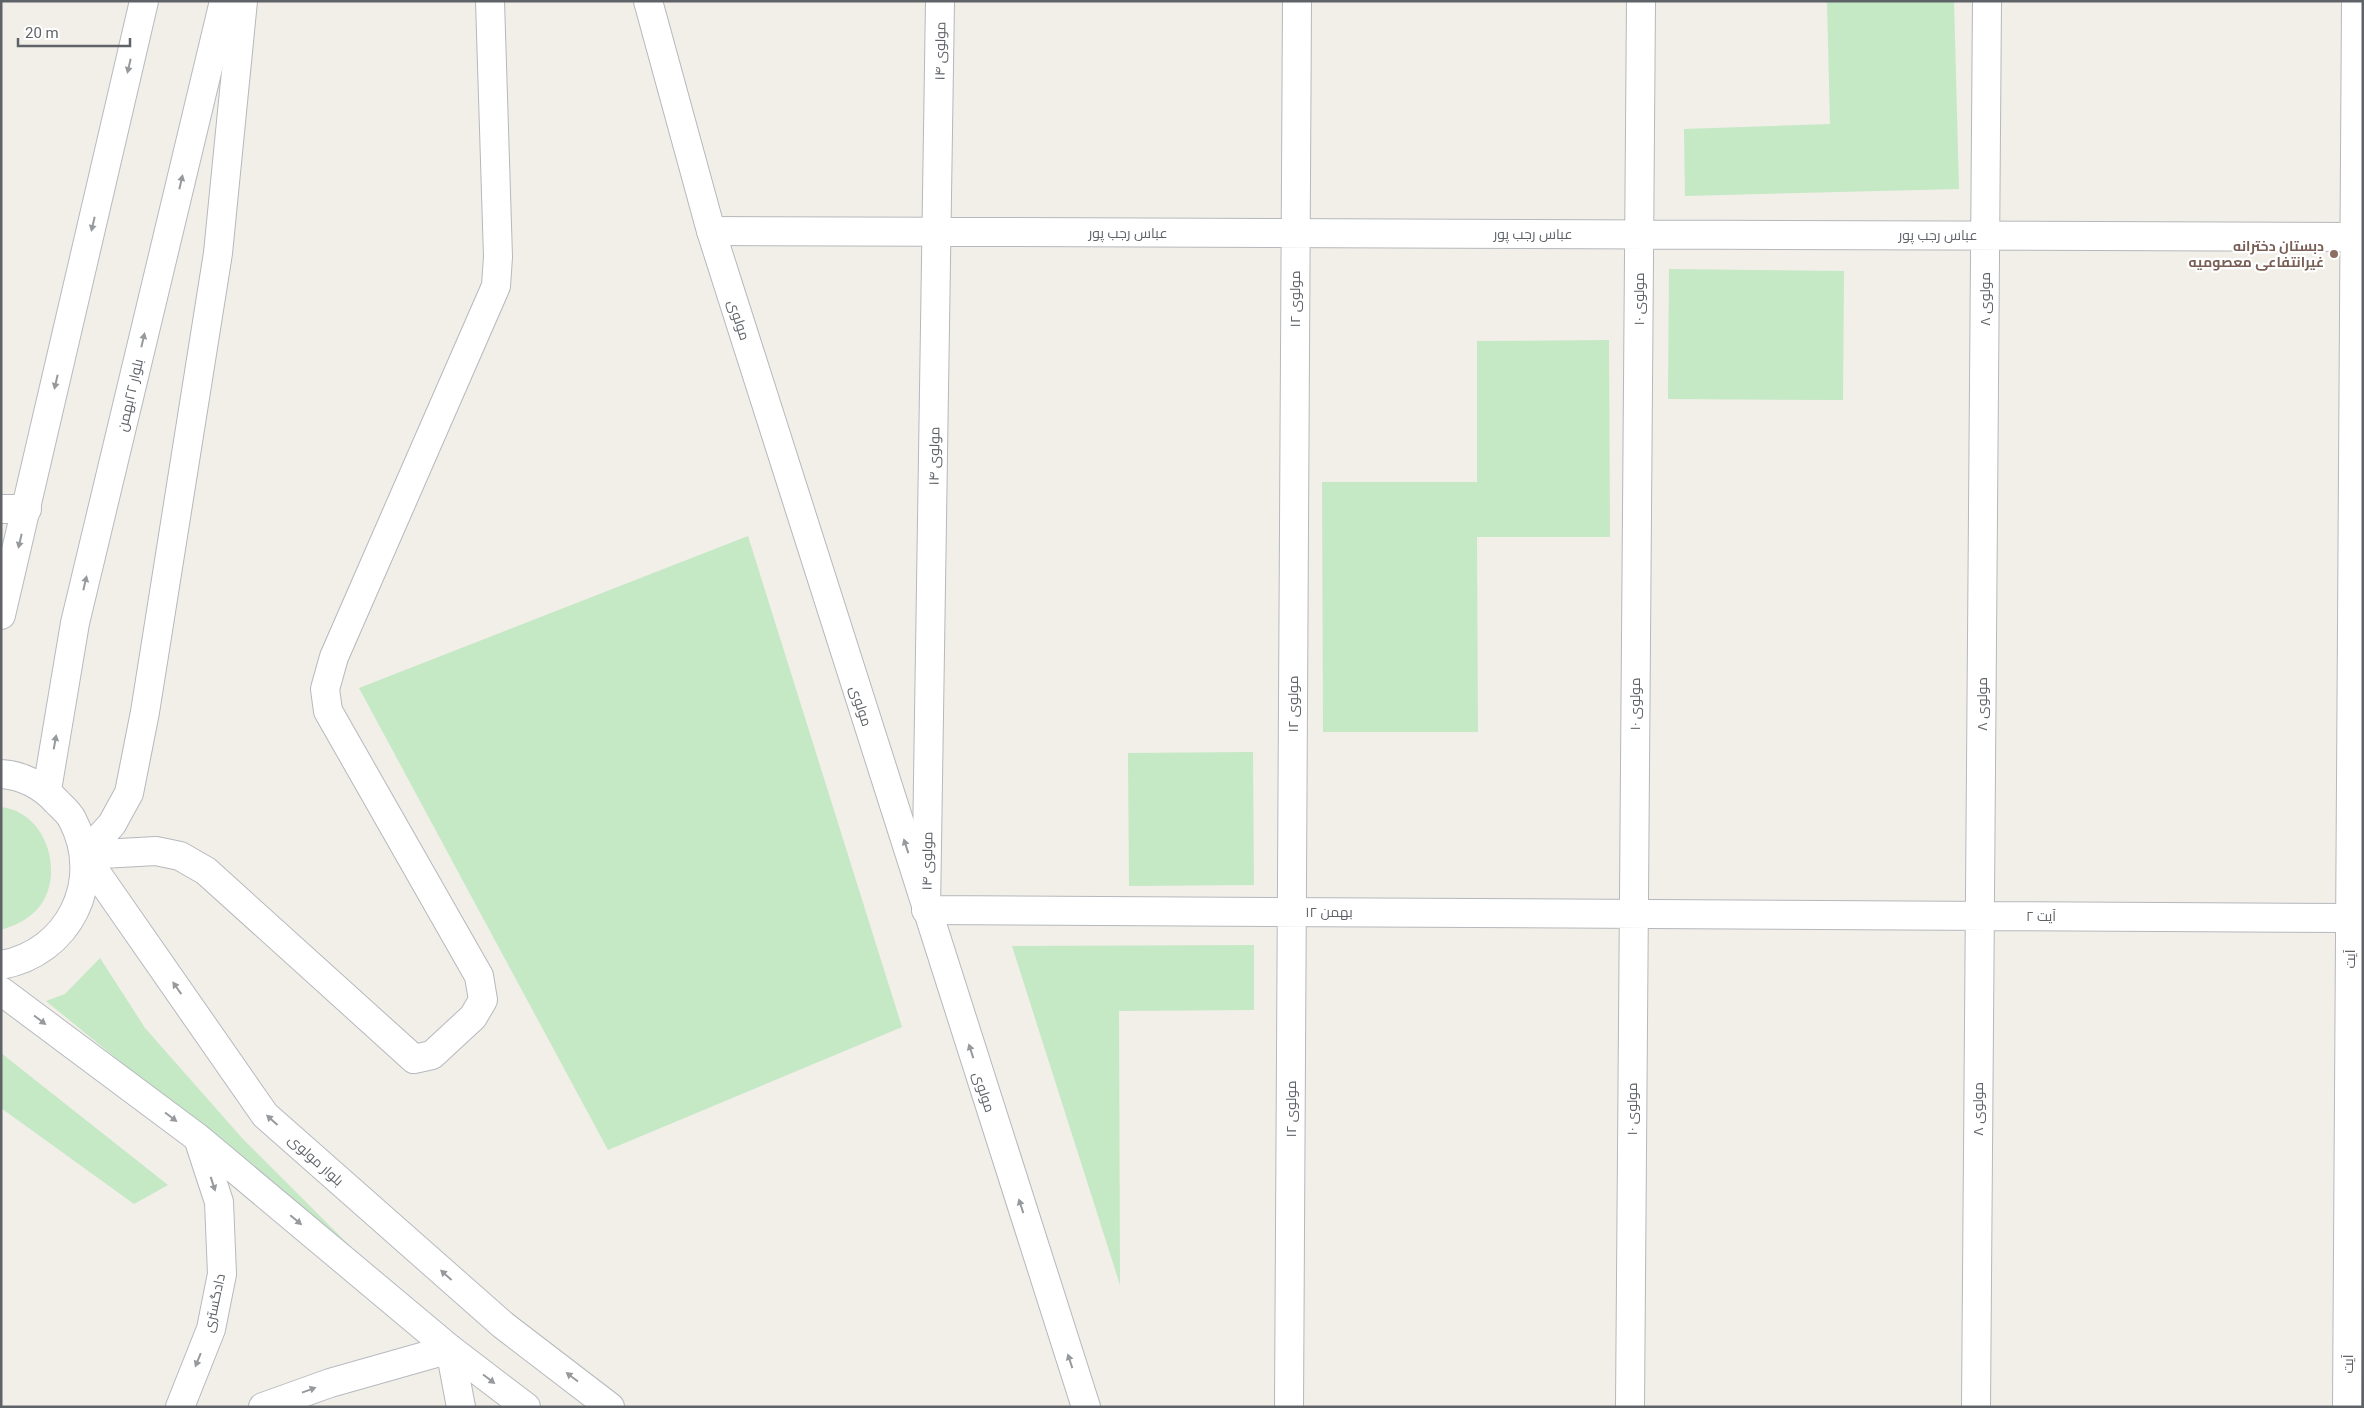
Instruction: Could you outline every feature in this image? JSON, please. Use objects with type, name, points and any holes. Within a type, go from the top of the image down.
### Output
[{"type":"street","points":[[1,615],[14,509],[144,1]]},
{"type":"street","name":"بلوار ۲۲بهمن","points":[[47,790],[75,623],[224,1]]},
{"type":"street","points":[[84,854],[112,824],[129,793],[145,712],[218,253],[243,1]]},
{"type":"street","points":[[84,854],[156,851],[180,856],[206,871],[414,1059],[432,1055],[473,1017],[483,1000],[479,976],[328,710],[325,689],[334,657],[496,286],[498,258],[490,1]]},
{"type":"street","name":"مولوی","points":[[648,1],[711,231],[1086,1407]]},
{"type":"street","name":"مولوی ۱۴","points":[[926,910],[940,1]]},
{"type":"street","name":"مولوی ۱۲","points":[[1290,1407],[1297,1]]},
{"type":"street","name":"مولوی ۱۰","points":[[1630,1407],[1641,1]]},
{"type":"street","name":"مولوی ۸","points":[[1976,1407],[1987,1]]},
{"type":"street","name":"آیت","points":[[2347,1407],[2350,918],[2357,803],[2356,1]]},
{"type":"street","name":"عباس رجب پور","points":[[711,231],[2355,237]]},
{"type":"street","points":[[1,774],[13,775],[47,790],[72,819],[84,854],[83,892],[66,927],[38,953],[1,965]]},
{"type":"street","name":"بلوار مولوی","points":[[84,854],[265,1115],[503,1325],[610,1407]]},
{"type":"street","name":"بهمن ۱۲","points":[[926,910],[1732,914]]},
{"type":"street","name":"آیت ۲","points":[[1732,914],[2350,918]]},
{"type":"street","points":[[1,991],[198,1138],[450,1349],[526,1407]]},
{"type":"street","name":"دادگستری","points":[[180,1407],[211,1329],[222,1274],[218,1202],[198,1138]]},
{"type":"street","points":[[264,1407],[330,1383],[450,1349]]},
{"type":"street","points":[[450,1349],[460,1407]]},
{"type":"green space","points":[[1827,1],[1954,1],[1959,189],[1685,196],[1684,129],[1830,124]]},
{"type":"green space","points":[[1669,269],[1844,271],[1843,400],[1668,399]]},
{"type":"green space","points":[[1609,340],[1610,537],[1477,537],[1478,732],[1323,732],[1322,482],[1477,482],[1477,341]]},
{"type":"green space","points":[[748,536],[902,1027],[608,1150],[359,688]]},
{"type":"green space","points":[[1253,752],[1254,885],[1129,886],[1128,753]]},
{"type":"green space","points":[[1,807],[17,811],[30,820],[40,832],[47,846],[51,861],[51,877],[47,892],[36,911],[22,921],[1,930]]},
{"type":"green space","points":[[1254,945],[1254,1010],[1119,1011],[1120,1285],[1012,946]]},
{"type":"green space","points":[[100,958],[145,1028],[242,1138],[368,1264],[46,1001],[65,994]]},
{"type":"green space","points":[[1,1053],[168,1185],[134,1204],[1,1108]]},
{"type":"place","name":"دبستان دخترانه غیرانتفاعی معصومیه","points":[[2334,254]]}]
